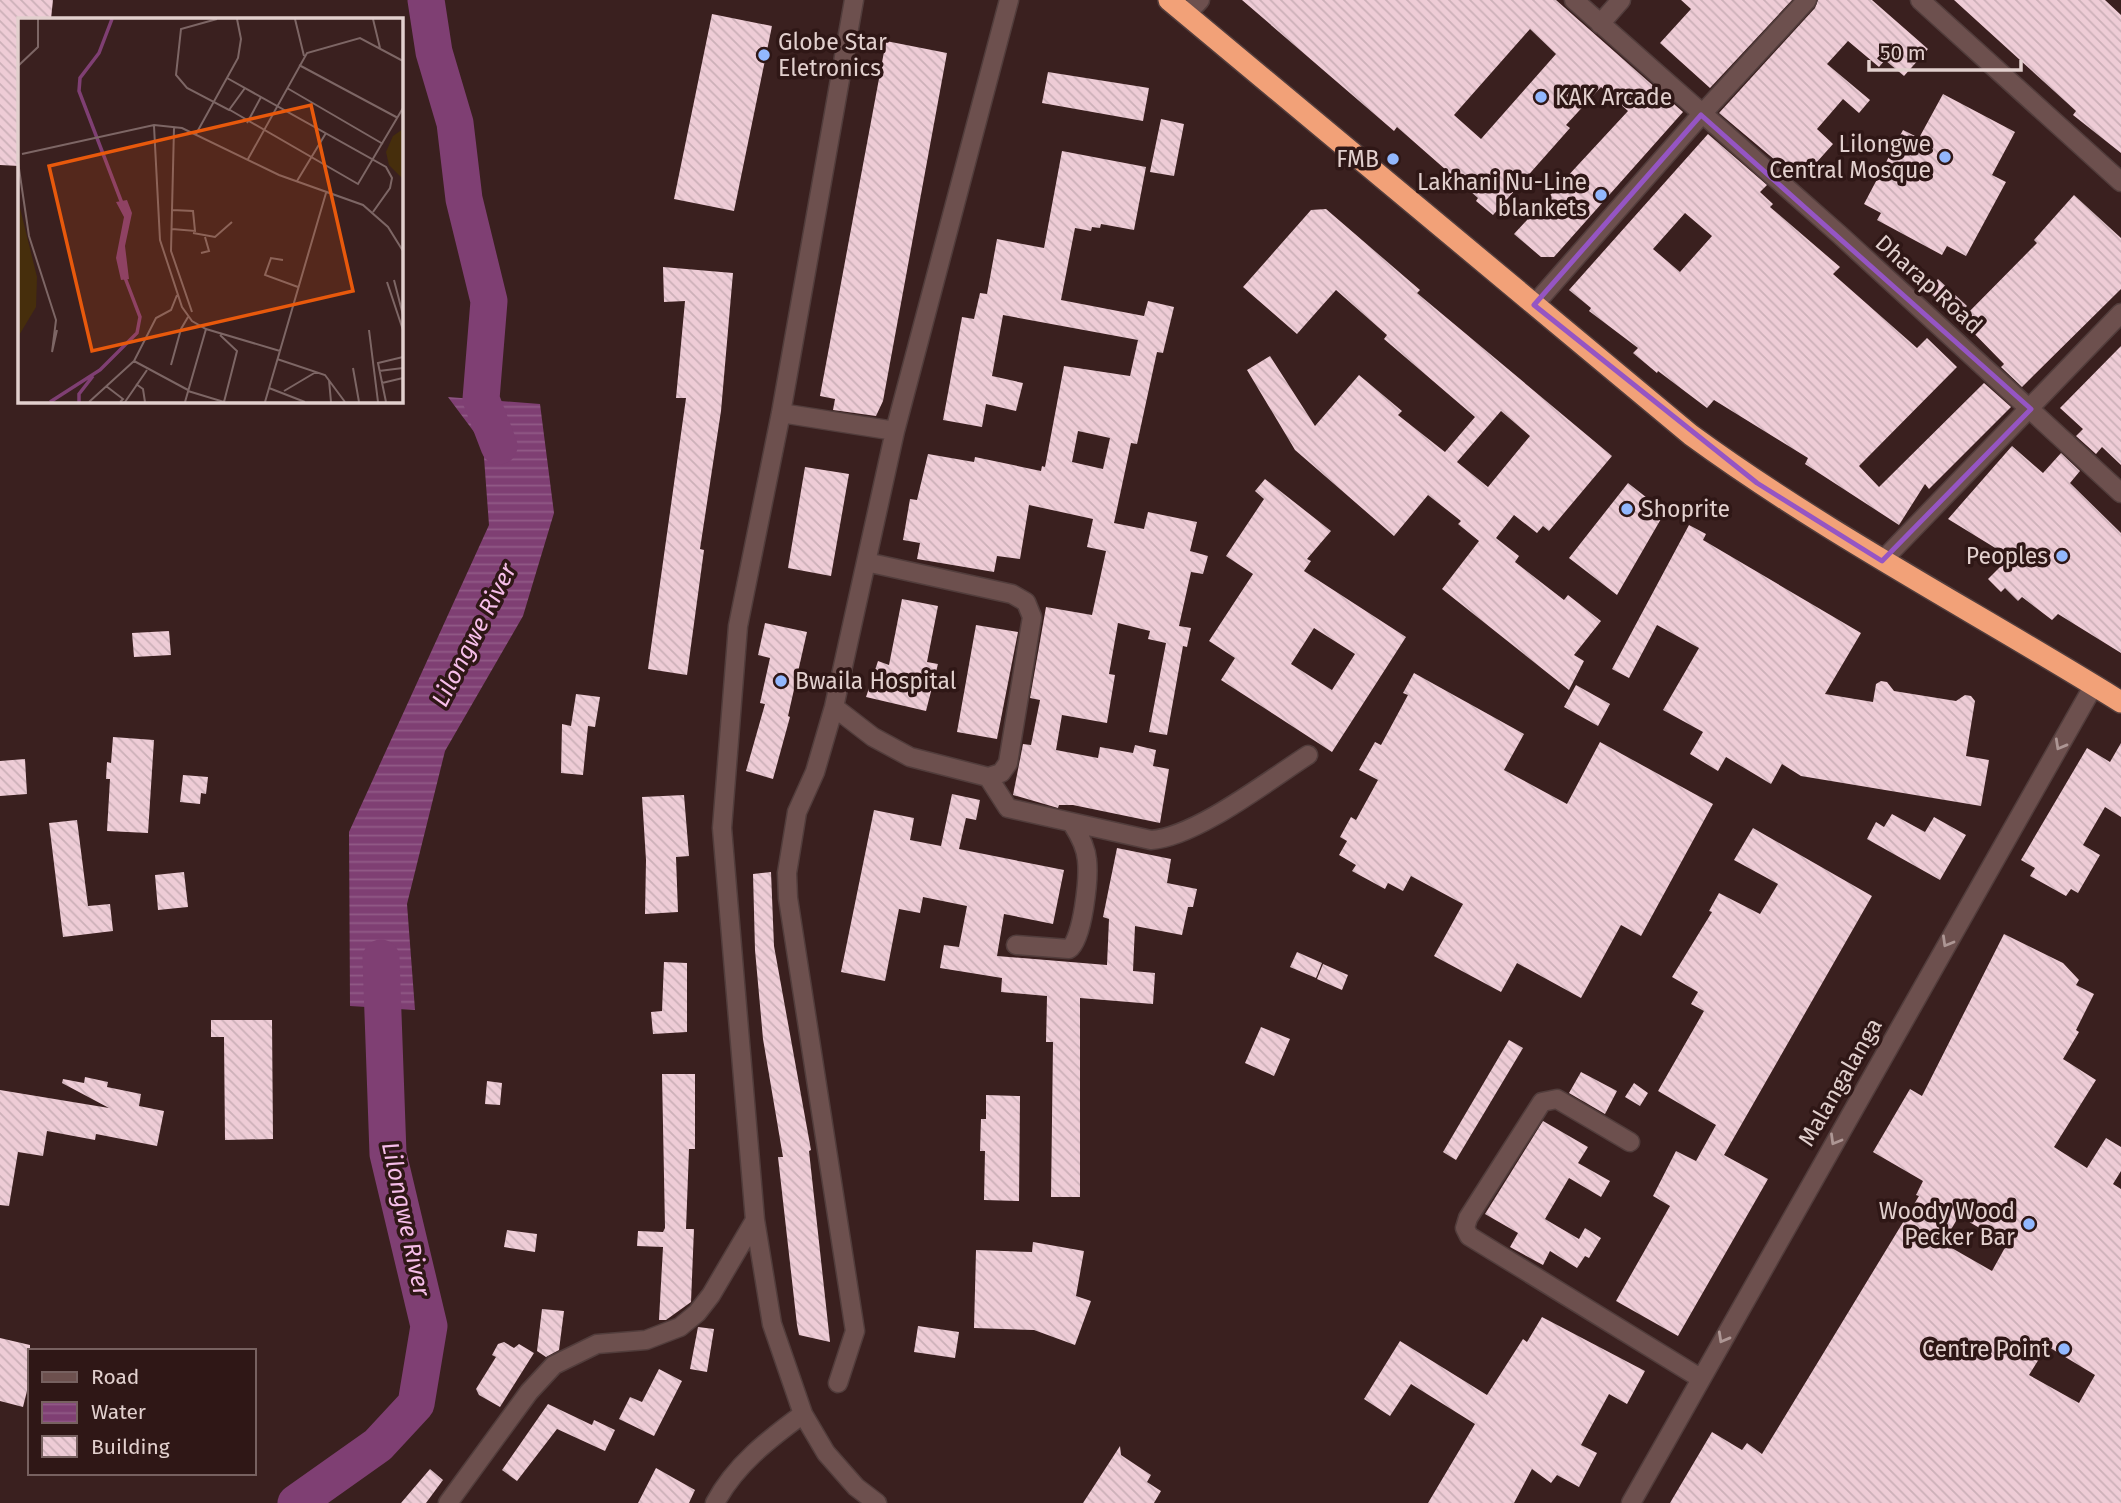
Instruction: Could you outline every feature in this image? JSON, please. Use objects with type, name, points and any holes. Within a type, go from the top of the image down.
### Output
[{"type":"highway","points":[[1169,0],[1193,7],[1534,304],[1702,443],[1757,483],[1882,561],[2121,702]]},
{"type":"street","points":[[854,0],[780,413],[738,626],[722,828],[755,1220],[772,1324],[803,1414],[826,1453],[856,1487],[877,1503]]},
{"type":"street","points":[[838,1383],[855,1331],[788,898],[787,873],[797,812],[815,772],[834,707],[895,431],[1009,0]]},
{"type":"street","name":"Dharap Road","points":[[1574,0],[1840,235],[2121,492]]},
{"type":"street","points":[[1600,24],[1621,0]]},
{"type":"street","points":[[1534,304],[1807,0]]},
{"type":"street","points":[[1920,0],[2121,182]]},
{"type":"street","points":[[1882,561],[2121,313]]},
{"type":"street","points":[[780,413],[895,431]]},
{"type":"street","points":[[834,707],[891,749],[910,757],[988,777],[1001,773],[1008,763],[1032,617],[1026,602],[1012,594],[866,562]]},
{"type":"street","name":"Malangalanga","points":[[1631,1503],[2094,685]]},
{"type":"street","points":[[988,777],[1008,808],[1073,825],[1151,840],[1163,839],[1220,812],[1308,755]]},
{"type":"street","points":[[1016,945],[1069,949],[1077,940],[1088,877],[1083,841],[1073,825]]},
{"type":"street","points":[[1630,1142],[1557,1099],[1542,1102],[1468,1218],[1465,1228],[1469,1236],[1700,1378]]},
{"type":"street","points":[[448,1503],[529,1392],[554,1365],[597,1344],[646,1340],[665,1335],[697,1314],[755,1220]]},
{"type":"street","points":[[715,1503],[723,1488],[762,1444],[803,1414]]},
{"type":"highlighted area","points":[[1701,115],[2031,409],[1882,561],[1757,483],[1534,305]]},
{"type":"water","points":[[448,397],[540,404],[554,513],[523,616],[445,751],[407,904],[415,1010],[350,1006],[349,832],[489,525],[483,444]]},
{"type":"building","points":[[0,0],[53,0],[51,18],[18,18],[18,166],[0,165]]},
{"type":"building","points":[[1242,0],[1556,0],[1683,112],[1554,257],[1541,257],[1514,234],[1628,111],[1601,87],[1566,125],[1570,128],[1493,215],[1476,201],[1478,198],[1397,127],[1394,131]],"holes":[[[1530,29],[1556,54],[1481,139],[1454,115]]]},
{"type":"building","points":[[1681,0],[1792,0],[1710,88],[1660,43],[1691,9]]},
{"type":"building","points":[[1818,0],[1872,0],[1928,49],[1904,76],[1885,60],[1879,67],[1848,41],[1827,64],[1870,100],[1859,113],[1843,99],[1817,129],[1833,144],[1800,181],[1719,113],[1815,8]]},
{"type":"building","points":[[1954,0],[2105,0],[2121,15],[2121,153],[2073,115],[2076,111]]},
{"type":"building","points":[[712,14],[772,26],[734,211],[674,199]]},
{"type":"building","points":[[886,41],[947,53],[883,401],[876,416],[833,410],[835,399],[820,396]]},
{"type":"building","points":[[1048,72],[1149,88],[1143,121],[1042,103]]},
{"type":"building","name":"Lilongwe Central Mosque","points":[[1943,94],[2015,132],[1992,175],[2006,182],[1966,256],[1947,246],[1942,255],[1877,220],[1881,213],[1864,204],[1903,130],[1919,138]]},
{"type":"building","points":[[1161,119],[1184,124],[1174,176],[1150,172]]},
{"type":"building","points":[[1708,134],[1767,185],[1760,192],[1773,204],[1770,207],[1840,267],[1833,274],[1917,348],[1927,338],[1957,367],[1859,466],[1879,487],[1984,383],[2011,407],[1929,489],[1925,484],[1899,525],[1805,464],[1808,458],[1714,400],[1707,408],[1658,371],[1657,373],[1633,353],[1638,348],[1589,311],[1591,308],[1569,290]],"holes":[[[1685,213],[1712,236],[1680,272],[1653,249]]]},
{"type":"building","points":[[1062,151],[1146,167],[1134,230],[1101,224],[1100,228],[1092,227],[1091,231],[1075,228],[1061,300],[1144,316],[1148,301],[1174,307],[1163,353],[1157,352],[1137,444],[1131,443],[1114,523],[1144,529],[1148,512],[1197,522],[1190,551],[1208,556],[1203,574],[1191,572],[1179,626],[1191,628],[1187,647],[1183,646],[1167,735],[1149,732],[1166,643],[1148,639],[1150,631],[1118,623],[1109,674],[1115,675],[1107,723],[1062,715],[1056,750],[1098,758],[1100,747],[1133,753],[1135,745],[1156,750],[1153,766],[1169,769],[1160,823],[1073,805],[1059,805],[1058,808],[1013,795],[1023,744],[1031,745],[1040,700],[1030,698],[1046,607],[1092,615],[1106,551],[1087,547],[1093,519],[1029,505],[1020,559],[997,556],[994,572],[917,559],[920,543],[903,540],[910,499],[917,500],[928,454],[974,462],[975,457],[1041,471],[1042,466],[1045,467],[1064,366],[1130,376],[1138,340],[1003,315],[992,376],[1023,383],[1016,411],[986,404],[982,427],[943,420],[962,317],[974,319],[980,293],[987,294],[997,239],[1044,248]],"holes":[[[1078,431],[1110,438],[1103,469],[1072,462]]]},
{"type":"building","points":[[2074,195],[2121,238],[2121,289],[2022,387],[2001,367],[2004,364],[1961,320],[2037,243],[2034,240]]},
{"type":"building","points":[[1326,209],[1420,290],[1417,293],[1612,456],[1549,531],[1543,526],[1537,533],[1514,515],[1496,538],[1519,556],[1515,562],[1564,600],[1568,595],[1601,621],[1574,655],[1584,661],[1569,690],[1442,589],[1479,541],[1458,524],[1461,521],[1428,495],[1394,536],[1295,450],[1247,370],[1270,356],[1315,426],[1359,375],[1402,411],[1398,415],[1445,452],[1475,417],[1384,339],[1387,335],[1336,290],[1297,334],[1243,287],[1311,210]],"holes":[[[1501,411],[1530,436],[1488,487],[1457,462]]]},
{"type":"building","points":[[663,267],[733,273],[721,411],[700,549],[704,550],[687,675],[648,669],[686,398],[676,398],[685,301],[664,302]]},
{"type":"building","points":[[1938,279],[1967,306],[1956,317],[1927,290]]},
{"type":"building","points":[[2121,346],[2121,465],[2102,447],[2096,454],[2076,436],[2083,429],[2060,408]]},
{"type":"building","points":[[2012,446],[2043,473],[2061,453],[2080,471],[2070,483],[2121,533],[2121,653],[2058,614],[2052,620],[2022,597],[2018,601],[2005,588],[2001,592],[1988,579],[2010,557],[1948,519]]},
{"type":"building","points":[[805,467],[849,474],[831,576],[788,568]]},
{"type":"building","points":[[1265,479],[1331,531],[1307,559],[1311,561],[1304,571],[1406,637],[1332,752],[1221,680],[1235,658],[1209,641],[1253,574],[1226,556],[1264,499],[1255,491]],"holes":[[[1314,628],[1355,654],[1332,690],[1291,664]]]},
{"type":"building","points":[[1628,483],[1665,512],[1617,595],[1569,558]]},
{"type":"building","points":[[1689,525],[1706,534],[1703,540],[1861,633],[1825,694],[1873,702],[1876,684],[1881,681],[1887,682],[1894,691],[1956,701],[1965,695],[1971,696],[1975,701],[1966,756],[1989,760],[1981,806],[1801,776],[1782,764],[1771,784],[1726,757],[1718,771],[1690,754],[1703,732],[1663,710],[1699,648],[1657,625],[1629,678],[1612,669]]},
{"type":"building","points":[[902,599],[938,606],[927,662],[938,664],[926,711],[866,697],[878,661],[889,665]]},
{"type":"building","points":[[765,623],[807,632],[788,716],[790,717],[773,779],[746,771],[765,704],[760,703],[770,658],[758,655]]},
{"type":"building","points":[[976,625],[1018,632],[997,739],[957,732]]},
{"type":"building","points":[[169,631],[171,655],[134,657],[132,633]]},
{"type":"building","points":[[1414,673],[1524,734],[1504,770],[1567,804],[1600,742],[1713,804],[1641,936],[1621,925],[1581,998],[1517,963],[1501,992],[1434,956],[1463,904],[1411,876],[1403,891],[1388,883],[1385,889],[1352,871],[1356,865],[1339,855],[1347,841],[1340,837],[1351,817],[1356,820],[1378,780],[1359,770],[1375,742],[1381,745],[1408,695],[1403,693]]},
{"type":"building","points":[[1576,685],[1610,704],[1598,726],[1564,707]]},
{"type":"building","points":[[576,694],[600,697],[595,727],[588,726],[583,775],[561,773],[562,724],[571,726]]},
{"type":"building","points":[[113,737],[154,740],[148,833],[107,831],[110,779],[106,779],[107,762],[111,763]]},
{"type":"building","points":[[2121,743],[2121,817],[2105,807],[2083,845],[2100,855],[2078,893],[2071,889],[2066,896],[2030,876],[2035,868],[2021,860],[2087,748],[2110,762]]},
{"type":"building","points":[[25,759],[27,794],[0,796],[0,761]]},
{"type":"building","points":[[183,775],[208,777],[206,794],[201,793],[200,804],[180,802]]},
{"type":"building","points":[[952,794],[980,800],[976,820],[966,818],[959,849],[1064,870],[1053,924],[1004,914],[997,956],[1107,965],[1109,919],[1103,917],[1117,848],[1171,859],[1167,883],[1197,889],[1193,907],[1188,907],[1182,935],[1135,926],[1133,971],[1155,973],[1153,1004],[1080,998],[1080,1197],[1051,1197],[1053,1042],[1046,1042],[1047,996],[1001,992],[1002,978],[940,968],[944,945],[959,947],[967,906],[923,897],[920,913],[899,909],[885,981],[841,972],[874,810],[914,818],[910,840],[941,846]]},
{"type":"building","points":[[684,795],[689,856],[676,857],[678,912],[645,914],[646,860],[642,797]]},
{"type":"building","points":[[1892,814],[1925,832],[1934,817],[1966,835],[1940,880],[1867,839],[1876,822],[1884,827]]},
{"type":"building","points":[[77,820],[88,906],[110,904],[113,931],[63,937],[49,823]]},
{"type":"building","points":[[1753,828],[1872,896],[1724,1155],[1768,1179],[1678,1336],[1616,1301],[1670,1206],[1653,1196],[1676,1151],[1696,1161],[1716,1125],[1658,1091],[1704,1011],[1691,1004],[1698,992],[1672,977],[1712,912],[1709,911],[1719,893],[1760,914],[1778,884],[1734,860]]},
{"type":"building","points":[[184,872],[188,907],[158,910],[155,875]]},
{"type":"building","points":[[771,872],[774,946],[811,1150],[830,1342],[799,1335],[797,1325],[778,1157],[783,1157],[763,1039],[755,950],[753,874]]},
{"type":"building","points":[[2004,934],[2063,963],[2079,980],[2076,985],[2094,994],[2076,1030],[2079,1032],[2063,1059],[2096,1080],[2054,1147],[2087,1168],[2106,1138],[2121,1147],[2121,1171],[2113,1184],[2121,1189],[2121,1503],[1670,1503],[1712,1432],[1742,1450],[1747,1443],[1762,1454],[1919,1196],[1916,1195],[1923,1181],[1873,1152],[1910,1089],[1922,1096]],"holes":[[[1959,1216],[2007,1244],[1992,1271],[1943,1243]],[[2047,1346],[2095,1375],[2079,1403],[2029,1375]]]},
{"type":"building","points":[[1297,952],[1322,963],[1316,978],[1290,967]]},
{"type":"building","points":[[664,962],[687,963],[687,1032],[653,1034],[651,1012],[662,1011]]},
{"type":"building","points":[[1323,964],[1348,975],[1342,990],[1317,979]]},
{"type":"building","points":[[211,1020],[272,1020],[273,1139],[225,1140],[224,1037],[211,1037]]},
{"type":"building","points":[[1261,1027],[1290,1039],[1274,1076],[1245,1063]]},
{"type":"building","points":[[1509,1040],[1523,1048],[1456,1160],[1443,1152]]},
{"type":"building","points":[[1581,1072],[1617,1091],[1605,1114],[1569,1093]]},
{"type":"building","points":[[662,1074],[695,1074],[695,1149],[689,1149],[686,1229],[694,1229],[691,1302],[666,1320],[659,1320],[663,1247],[637,1246],[638,1231],[663,1232],[665,1228]]},
{"type":"building","points":[[85,1077],[108,1082],[107,1087],[141,1094],[139,1106],[164,1111],[157,1146],[96,1134],[95,1140],[47,1131],[43,1156],[18,1152],[9,1206],[0,1205],[0,1090],[109,1108],[62,1083],[63,1079],[84,1083]]},
{"type":"building","points":[[487,1081],[502,1083],[500,1105],[485,1104]]},
{"type":"building","points":[[1634,1083],[1648,1093],[1640,1106],[1625,1097]]},
{"type":"building","points":[[986,1095],[1020,1096],[1019,1201],[984,1200],[985,1151],[980,1151],[981,1119],[986,1119]]},
{"type":"building","points":[[1543,1121],[1588,1147],[1578,1163],[1610,1181],[1601,1197],[1569,1178],[1545,1219],[1579,1239],[1585,1228],[1601,1238],[1589,1258],[1585,1256],[1577,1268],[1550,1251],[1543,1265],[1510,1247],[1518,1233],[1485,1214]]},
{"type":"building","points":[[507,1230],[537,1234],[535,1252],[504,1247]]},
{"type":"building","points":[[1033,1242],[1084,1251],[1076,1296],[1091,1301],[1075,1345],[1034,1330],[974,1328],[976,1250],[1032,1252]]},
{"type":"building","points":[[542,1309],[564,1311],[559,1350],[546,1357],[537,1351]]},
{"type":"building","points":[[1542,1317],[1645,1371],[1627,1404],[1609,1394],[1581,1445],[1597,1453],[1579,1487],[1557,1475],[1551,1483],[1532,1469],[1514,1503],[1428,1503],[1475,1424],[1411,1384],[1390,1416],[1364,1399],[1400,1341],[1487,1395],[1523,1339],[1527,1342]]},
{"type":"building","points":[[918,1326],[959,1332],[955,1358],[914,1352]]},
{"type":"building","points":[[698,1327],[714,1329],[707,1372],[690,1369]]},
{"type":"building","points":[[0,1338],[30,1345],[28,1387],[23,1407],[0,1401]]},
{"type":"building","points":[[504,1342],[514,1348],[519,1344],[534,1353],[500,1407],[479,1395],[476,1389],[496,1357],[492,1355],[498,1344]]},
{"type":"building","points":[[659,1369],[682,1381],[654,1436],[619,1419],[630,1397],[642,1402]]},
{"type":"building","points":[[548,1404],[592,1425],[594,1420],[615,1430],[605,1451],[557,1429],[517,1481],[502,1470]]},
{"type":"building","points":[[1120,1446],[1121,1455],[1151,1475],[1147,1482],[1161,1491],[1154,1503],[1083,1503]]},
{"type":"building","points":[[656,1468],[695,1490],[689,1503],[638,1503]]},
{"type":"building","points":[[430,1469],[443,1480],[426,1503],[401,1503]]},
{"type":"waterway","name":"Lilongwe River","points":[[426,0],[434,52],[455,123],[464,199],[489,301],[481,399],[499,446]]},
{"type":"waterway","name":"Lilongwe River","points":[[296,1503],[378,1445],[416,1404],[429,1326],[388,1154],[381,958]]},
{"type":"place","name":"Globe Star Eletronics","points":[[764,55]]},
{"type":"place","name":"KAK Arcade","points":[[1541,97]]},
{"type":"place","name":"Lilongwe Central Mosque","points":[[1945,157]]},
{"type":"place","name":"FMB","points":[[1393,159]]},
{"type":"place","name":"Lakhani Nu-Line blankets","points":[[1601,195]]},
{"type":"place","name":"Shoprite","points":[[1627,509]]},
{"type":"place","name":"Peoples","points":[[2062,556]]},
{"type":"place","name":"Bwaila Hospital","points":[[781,681]]},
{"type":"place","name":"Woody Wood Pecker Bar","points":[[2029,1224]]},
{"type":"place","name":"Centre Point","points":[[2064,1349]]}]
